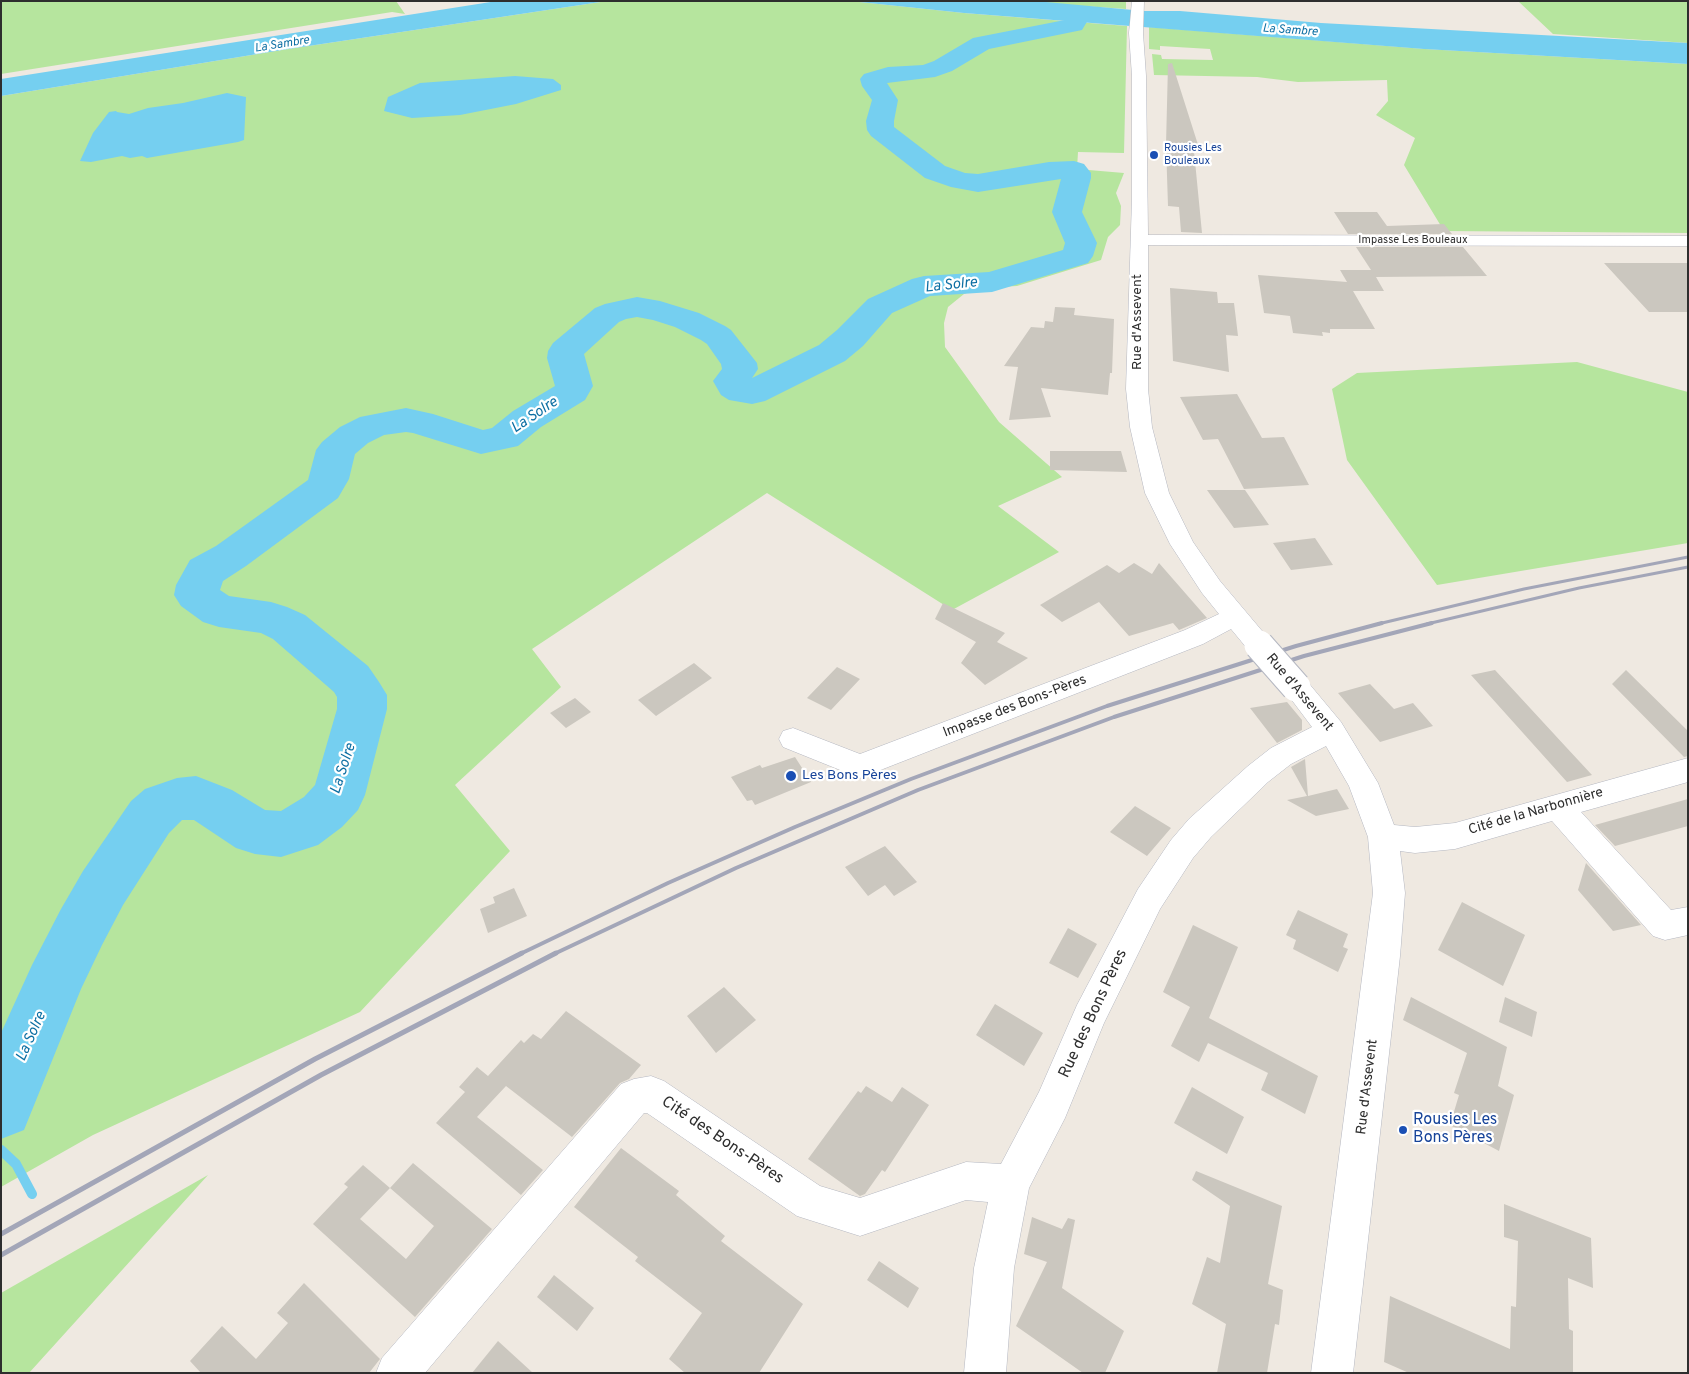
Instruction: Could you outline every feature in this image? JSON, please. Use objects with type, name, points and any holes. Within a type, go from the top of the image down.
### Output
[{"type":"street","name":"Rue d'Assevent","points":[[1137,4],[1136,33],[1139,85],[1138,389],[1140,427],[1157,493],[1182,544],[1211,588],[1331,730],[1363,783],[1383,836],[1388,893],[1384,956],[1332,1373]]},
{"type":"street","name":"Impasse Les Bouleaux","points":[[1138,240],[1688,241]]},
{"type":"street","name":"Impasse des Bons-Pères","points":[[793,739],[860,766],[1194,637],[1234,617]]},
{"type":"street","name":"Rue des Bons Pères","points":[[985,1373],[994,1268],[1011,1184],[1052,1106],[1089,1016],[1149,899],[1165,874],[1200,828],[1258,774],[1281,756],[1331,730]]},
{"type":"street","name":"Cité de la Narbonnière","points":[[1383,836],[1415,840],[1454,836],[1629,785],[1688,770]]},
{"type":"street","points":[[1558,807],[1665,926],[1688,920]]},
{"type":"street","name":"Cité des Bons-Pères","points":[[397,1373],[634,1097],[651,1094],[811,1202],[860,1217],[966,1181],[1011,1184]]},
{"type":"green space","points":[[1,1],[396,1],[405,14],[392,12],[1,74]]},
{"type":"green space","points":[[607,1],[850,1],[964,13],[1127,26],[1124,153],[1078,152],[1077,169],[1124,173],[1116,193],[1121,206],[1120,225],[1108,237],[1101,260],[1017,286],[982,288],[964,294],[948,307],[944,323],[945,347],[999,422],[1062,477],[998,506],[1059,552],[952,610],[767,493],[532,649],[561,687],[455,785],[510,851],[360,1012],[93,1135],[1,1187],[1,96],[282,50]]},
{"type":"green space","points":[[1011,1],[1125,1],[1126,9]]},
{"type":"green space","points":[[1518,1],[1688,1],[1688,43],[1553,34]]},
{"type":"green space","points":[[1149,27],[1425,49],[1688,64],[1688,233],[1444,231],[1404,165],[1415,138],[1376,115],[1388,101],[1387,80],[1298,82],[1257,77],[1154,75],[1152,54],[1161,55],[1162,59],[1213,60],[1210,49],[1160,46],[1160,50],[1149,49]]},
{"type":"green space","points":[[1577,362],[1688,392],[1688,543],[1437,585],[1347,460],[1332,389],[1357,373]]},
{"type":"green space","points":[[208,1175],[29,1373],[1,1373],[1,1293]]},
{"type":"water","name":"La Sambre","points":[[497,1],[607,1],[282,50],[1,96],[1,79]]},
{"type":"water","name":"La Sambre","points":[[850,1],[1046,2],[1144,11],[1180,11],[1321,23],[1688,43],[1688,64],[1424,49],[964,13]]},
{"type":"water","points":[[515,76],[553,79],[561,85],[561,90],[516,104],[460,115],[412,118],[384,111],[388,97],[420,83]]},
{"type":"water","points":[[227,93],[246,97],[244,140],[147,158],[142,156],[130,158],[122,156],[91,162],[80,161],[93,133],[109,112],[116,111],[129,114],[148,108],[183,103]]},
{"type":"building","points":[[1172,63],[1200,151],[1194,151],[1202,233],[1181,232],[1179,207],[1168,206],[1166,145],[1168,64]]},
{"type":"building","points":[[1334,212],[1377,212],[1387,226],[1444,224],[1452,234],[1348,234]]},
{"type":"building","points":[[1356,247],[1463,247],[1487,276],[1376,277],[1384,291],[1353,291],[1375,329],[1330,329],[1330,333],[1322,332],[1323,336],[1293,333],[1290,316],[1264,313],[1258,275],[1347,282],[1340,270],[1371,270]]},
{"type":"building","points":[[1604,263],[1688,263],[1688,312],[1649,312]]},
{"type":"building","points":[[1170,288],[1217,292],[1218,303],[1234,303],[1238,336],[1226,335],[1229,372],[1173,361]]},
{"type":"building","points":[[1055,307],[1075,308],[1074,315],[1114,319],[1112,373],[1110,373],[1108,395],[1041,388],[1051,417],[1009,420],[1018,367],[1004,366],[1031,327],[1044,328],[1045,321],[1053,322]]},
{"type":"building","points":[[1237,394],[1262,438],[1284,437],[1309,485],[1244,489],[1218,439],[1203,440],[1180,397]]},
{"type":"building","points":[[1050,451],[1121,451],[1127,472],[1050,470]]},
{"type":"building","points":[[1207,490],[1245,490],[1269,525],[1234,528]]},
{"type":"building","points":[[1315,538],[1333,565],[1291,570],[1273,543]]},
{"type":"building","points":[[1134,563],[1152,574],[1159,563],[1207,618],[1179,630],[1173,623],[1129,636],[1099,602],[1062,622],[1040,605],[1107,565],[1119,573]]},
{"type":"building","points":[[943,603],[1005,633],[997,642],[1028,658],[985,685],[961,663],[976,642],[935,619]]},
{"type":"building","points":[[694,663],[712,678],[656,716],[638,700]]},
{"type":"building","points":[[837,667],[860,679],[831,710],[807,698]]},
{"type":"building","points":[[1495,670],[1592,775],[1567,782],[1471,675]]},
{"type":"building","points":[[1626,670],[1688,731],[1688,756],[1684,757],[1612,684]]},
{"type":"building","points":[[1370,684],[1394,709],[1413,703],[1433,726],[1380,742],[1338,693]]},
{"type":"building","points":[[575,698],[591,712],[566,728],[550,713]]},
{"type":"building","points":[[1287,702],[1302,720],[1302,730],[1277,743],[1250,708]]},
{"type":"building","points":[[795,757],[811,782],[755,805],[752,800],[747,801],[731,777],[760,765],[762,768]]},
{"type":"building","points":[[1305,759],[1308,796],[1337,789],[1349,809],[1316,816],[1287,800],[1307,796],[1291,767]]},
{"type":"building","points":[[1688,799],[1688,826],[1615,846],[1595,825]]},
{"type":"building","points":[[1135,806],[1171,828],[1147,856],[1110,832]]},
{"type":"building","points":[[885,846],[917,882],[894,896],[885,885],[868,896],[845,867]]},
{"type":"building","points":[[1586,863],[1641,925],[1613,931],[1578,890]]},
{"type":"building","points":[[514,888],[527,916],[488,933],[480,909],[495,903],[493,897]]},
{"type":"building","points":[[1462,902],[1525,935],[1503,986],[1438,950]]},
{"type":"building","points":[[1298,910],[1348,934],[1343,947],[1348,949],[1338,972],[1293,949],[1296,940],[1286,935]]},
{"type":"building","points":[[1193,925],[1238,947],[1209,1018],[1318,1076],[1305,1114],[1261,1090],[1268,1073],[1208,1043],[1199,1062],[1171,1046],[1190,1007],[1163,992]]},
{"type":"building","points":[[1068,928],[1097,944],[1078,978],[1049,963]]},
{"type":"building","points":[[724,987],[756,1020],[716,1053],[687,1016]]},
{"type":"building","points":[[1411,997],[1507,1047],[1498,1086],[1514,1095],[1499,1151],[1450,1125],[1459,1095],[1454,1093],[1467,1053],[1403,1020]]},
{"type":"building","points":[[1505,997],[1537,1012],[1532,1037],[1499,1022]]},
{"type":"building","points":[[995,1004],[1043,1033],[1024,1066],[976,1035]]},
{"type":"building","points":[[566,1011],[641,1065],[629,1079],[620,1083],[572,1137],[506,1086],[477,1117],[543,1170],[521,1195],[436,1123],[465,1092],[459,1087],[477,1067],[488,1076],[521,1040],[524,1043],[533,1034],[541,1039]]},
{"type":"building","points":[[866,1086],[892,1102],[902,1087],[929,1105],[885,1172],[882,1170],[865,1194],[860,1196],[808,1159],[858,1091],[861,1093]]},
{"type":"building","points":[[1192,1087],[1244,1117],[1227,1154],[1174,1123]]},
{"type":"building","points":[[621,1148],[679,1191],[676,1195],[725,1236],[721,1241],[803,1304],[759,1373],[685,1373],[669,1359],[702,1313],[635,1261],[638,1257],[574,1207]]},
{"type":"building","points":[[413,1163],[492,1229],[415,1317],[313,1224],[348,1187],[344,1184],[363,1165],[390,1188]],"holes":[[[390,1188],[434,1226],[406,1259],[360,1219]]]},
{"type":"building","points":[[1196,1171],[1282,1206],[1268,1284],[1283,1290],[1279,1325],[1275,1324],[1267,1373],[1217,1373],[1226,1324],[1192,1304],[1207,1257],[1220,1263],[1230,1206],[1192,1180]]},
{"type":"building","points":[[1504,1204],[1591,1238],[1593,1288],[1568,1278],[1569,1329],[1573,1331],[1573,1373],[1409,1373],[1384,1362],[1390,1296],[1510,1349],[1511,1306],[1516,1307],[1518,1241],[1504,1237]]},
{"type":"building","points":[[1032,1217],[1062,1229],[1068,1218],[1075,1220],[1062,1288],[1124,1331],[1105,1373],[1083,1373],[1016,1326],[1047,1262],[1024,1254]]},
{"type":"building","points":[[879,1261],[919,1288],[908,1308],[867,1280]]},
{"type":"building","points":[[554,1275],[594,1308],[577,1331],[537,1297]]},
{"type":"building","points":[[304,1283],[380,1359],[369,1373],[201,1373],[190,1361],[222,1326],[256,1359],[288,1323],[277,1313]]},
{"type":"building","points":[[498,1341],[533,1373],[472,1373]]},
{"type":"waterway","name":"La Solre","points":[[1,1107],[53,984],[81,927],[103,888],[150,817],[164,804],[177,799],[196,797],[213,805],[255,832],[281,834],[299,829],[323,812],[339,795],[362,709],[362,695],[351,679],[289,627],[271,618],[219,611],[207,604],[197,595],[198,585],[206,571],[231,556],[323,489],[329,479],[336,450],[354,435],[374,425],[406,420],[419,422],[481,442],[504,438],[527,419],[572,392],[574,386],[565,358],[566,351],[607,315],[617,311],[637,307],[660,311],[687,320],[713,333],[719,337],[739,363],[740,369],[732,381],[734,387],[742,392],[752,393],[832,353],[850,338],[880,306],[924,286],[992,282],[1077,256],[1081,243],[1067,212],[1076,178],[1074,170],[1049,171],[978,183],[961,181],[935,172],[881,130],[880,121],[885,100],[875,86],[873,79],[888,75],[926,72],[943,66],[982,43],[1074,25],[1079,15]]},
{"type":"waterway","points":[[1,1150],[16,1164],[32,1194]]},
{"type":"railway","points":[[1381,623],[1524,589],[1688,557]]},
{"type":"railway","points":[[1427,624],[1579,588],[1688,567]]},
{"type":"railway","points":[[521,954],[668,883],[795,827],[911,779],[1107,706],[1296,646],[1381,623]]},
{"type":"railway","points":[[555,954],[736,868],[918,790],[1114,717],[1304,656],[1432,623]]},
{"type":"railway","points":[[1,1234],[315,1059],[521,954]]},
{"type":"railway","points":[[1,1255],[321,1075],[555,954]]},
{"type":"place","name":"Rousies Les Bouleaux","points":[[1154,155]]},
{"type":"place","name":"Les Bons Pères","points":[[791,776]]},
{"type":"place","name":"Rousies Les Bons Pères","points":[[1403,1130]]}]
